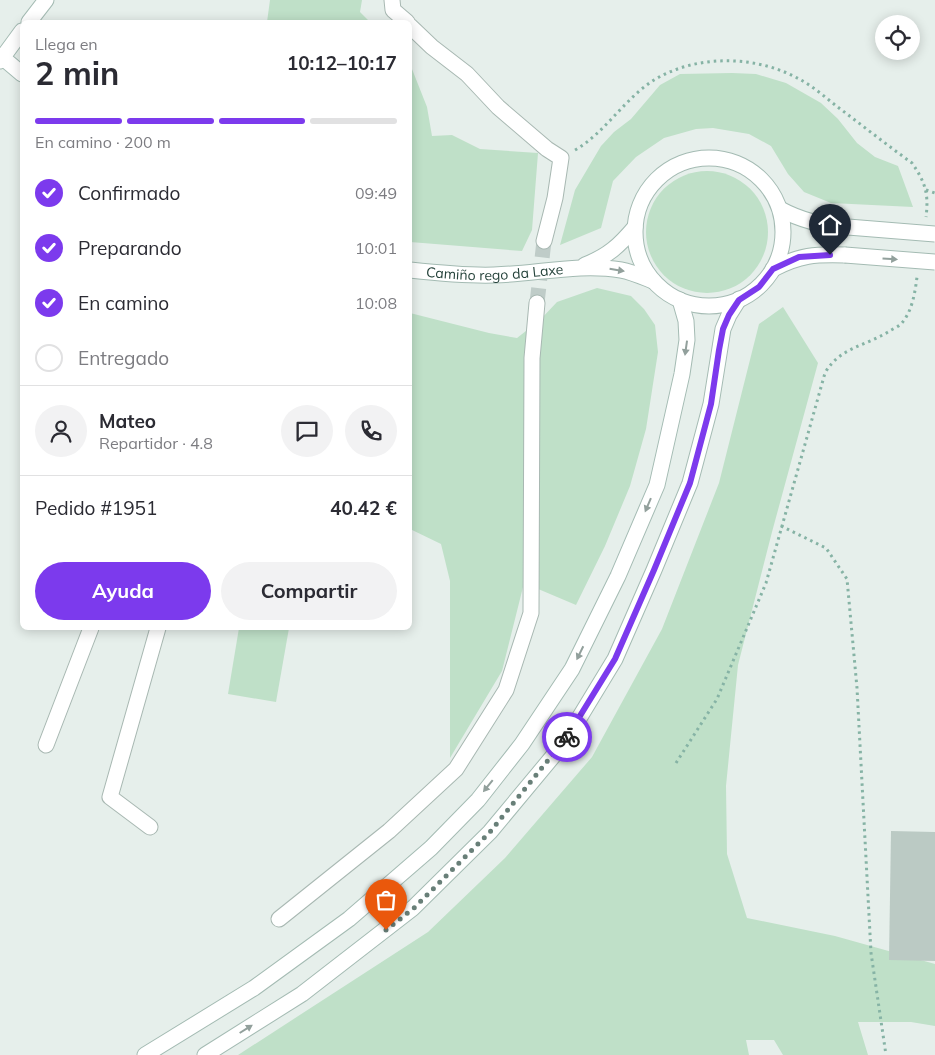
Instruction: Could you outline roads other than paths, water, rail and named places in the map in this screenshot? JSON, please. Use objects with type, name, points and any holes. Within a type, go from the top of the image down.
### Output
[{"type":"main road","points":[[31,20],[46,0]]},
{"type":"main road","points":[[392,0],[393,10],[404,20]]},
{"type":"main road","points":[[412,28],[432,47],[467,74],[498,107],[547,149],[561,158],[555,198],[544,241]]},
{"type":"main road","points":[[20,34],[1,59],[20,73]]},
{"type":"main road","points":[[700,158],[726,160],[749,169],[768,186],[780,209],[783,239],[780,254],[773,269],[759,287],[739,300],[710,306],[680,300],[666,292],[654,281],[638,252],[635,240],[635,227],[641,202],[655,181],[676,166],[687,161],[700,158]]},
{"type":"main road","points":[[780,209],[818,224],[848,227],[930,229]]},
{"type":"main road","points":[[579,268],[602,259],[617,248],[635,227]]},
{"type":"main road","points":[[773,269],[799,257],[845,255],[935,262]]},
{"type":"main road","points":[[579,268],[621,270],[654,281]]},
{"type":"main road","name":"Camiño rego da Laxe","points":[[412,270],[450,274],[492,275],[579,268]]},
{"type":"main road","points":[[145,1055],[254,988],[349,919],[431,848],[478,800],[522,744],[572,669],[618,576],[657,484],[682,374],[687,340],[686,321],[680,300]]},
{"type":"main road","points":[[205,1055],[302,994],[414,908],[490,832],[564,743],[615,659],[690,483],[711,404],[723,329],[729,315],[739,300]]},
{"type":"main road","points":[[279,919],[389,831],[456,769],[506,690],[532,613],[532,358],[537,303]]},
{"type":"main road","points":[[46,745],[90,630]]},
{"type":"main road","points":[[150,827],[110,797],[157,630]]},
{"type":"tunnel","points":[[537,303],[544,241]]}]
